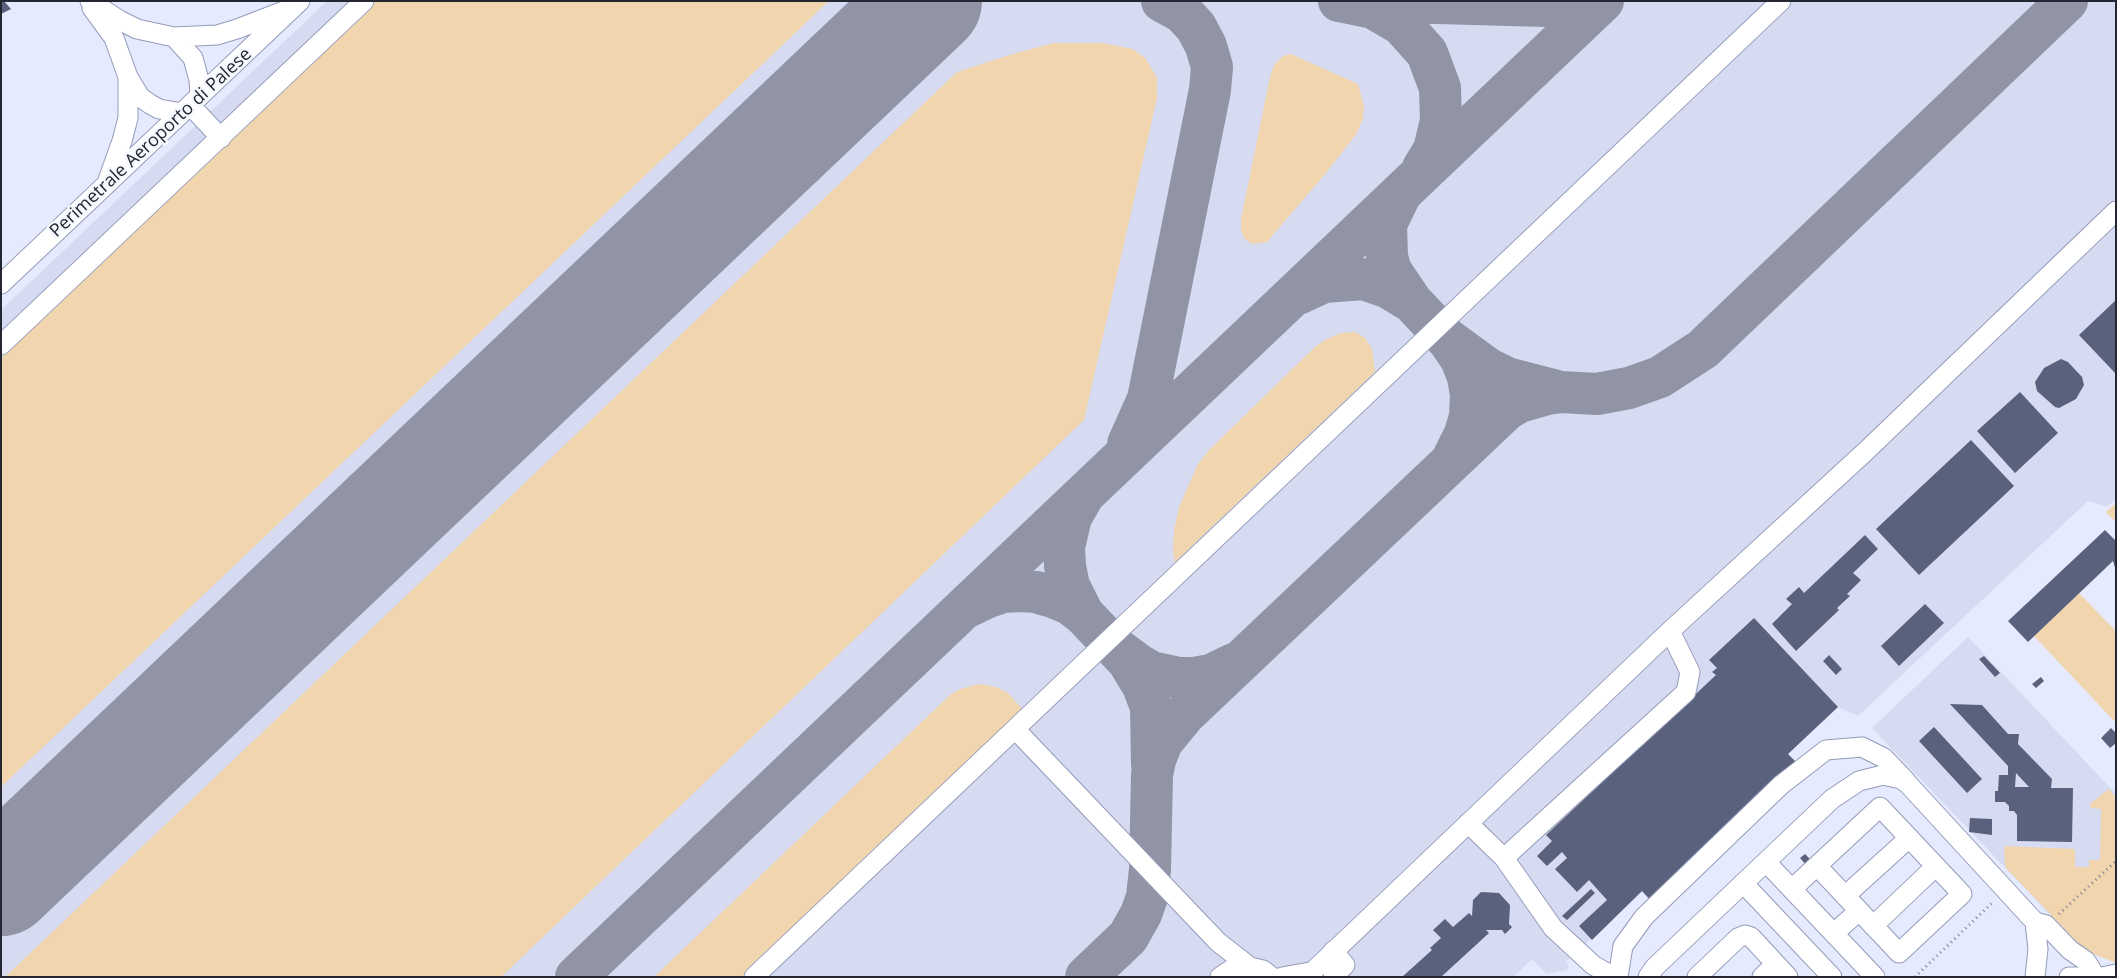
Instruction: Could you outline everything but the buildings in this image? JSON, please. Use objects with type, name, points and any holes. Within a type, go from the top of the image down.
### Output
[{"type":"street","points":[[88,1],[138,29],[174,37],[217,35],[237,29],[297,4]]},
{"type":"street","points":[[88,1],[114,38],[128,77],[140,96],[159,108],[190,105]]},
{"type":"street","points":[[1,345],[364,1]]},
{"type":"street","points":[[754,977],[1781,1]]},
{"type":"street","name":"Perimetrale Aeroporto di Palese","points":[[1,284],[297,4]]},
{"type":"street","points":[[174,37],[193,58],[199,80],[190,105]]},
{"type":"street","points":[[106,185],[128,118],[128,77]]},
{"type":"street","points":[[190,105],[221,138]]},
{"type":"street","points":[[1282,977],[1308,975],[1670,631],[1874,444],[2116,211]]},
{"type":"street","points":[[1504,858],[1686,692],[1690,672],[1670,631]]},
{"type":"street","points":[[1015,729],[1218,942],[1250,967]]},
{"type":"street","points":[[1618,977],[1623,946],[1644,916],[1781,785],[1826,750],[1862,747],[1884,758],[2035,922],[2046,925],[2070,950],[2086,962],[2097,977]]},
{"type":"street","points":[[1648,977],[1655,968],[1832,799],[1859,781],[1883,775],[1900,779],[1908,784]]},
{"type":"street","points":[[1792,889],[1880,807],[1962,894],[1899,953],[1817,866]]},
{"type":"street","points":[[1468,823],[1504,858],[1553,928],[1593,965],[1614,977]]},
{"type":"street","points":[[1845,896],[1909,838]]},
{"type":"street","points":[[1766,862],[1875,977]]},
{"type":"street","points":[[1873,926],[1936,866]]},
{"type":"street","points":[[1743,883],[1832,977]]},
{"type":"street","points":[[1834,933],[1859,911]]},
{"type":"street","points":[[2034,977],[2038,949],[2035,922]]},
{"type":"street","points":[[1697,977],[1738,938],[1745,935],[1751,937],[1782,971]]},
{"type":"street","points":[[1218,942],[1218,950],[1227,962],[1222,975]]},
{"type":"street","points":[[1333,951],[1345,965],[1333,977]]},
{"type":"street","points":[[1762,977],[1782,971],[1808,951]]},
{"type":"street","points":[[1222,975],[1232,969],[1250,967],[1263,970],[1272,977]]},
{"type":"street","points":[[2102,977],[2116,974]]},
{"type":"street","points":[[2068,977],[2097,977]]},
{"type":"path","points":[[2058,914],[2116,861]]},
{"type":"path","points":[[1915,977],[1998,897]]},
{"type":"shaded area","points":[[327,1],[2116,1],[2116,499],[2107,507],[2088,501],[1858,716],[1838,707],[1788,753],[1798,764],[1652,902],[1642,892],[1566,962],[1569,966],[1567,970],[1547,974],[1532,959],[1513,977],[1,977],[1,310]]},
{"type":"shaded area","points":[[376,1],[829,1],[1,787],[1,358]]},
{"type":"shaded area","points":[[1054,43],[1102,43],[1133,49],[1146,59],[1157,78],[1157,98],[1084,420],[501,977],[5,977],[957,72]]},
{"type":"shaded area","points":[[1291,54],[1358,84],[1364,106],[1363,119],[1357,133],[1326,173],[1267,242],[1252,244],[1245,239],[1241,231],[1241,219],[1270,77],[1274,65],[1283,56]]},
{"type":"shaded area","points":[[1355,332],[1365,338],[1372,349],[1375,372],[1175,562],[1173,551],[1174,531],[1179,507],[1198,464],[1209,450],[1316,346],[1341,333]]},
{"type":"shaded area","points":[[2116,503],[2116,522],[2106,512]]},
{"type":"shaded area","points":[[2079,593],[2116,631],[2116,723],[2034,636]]},
{"type":"shaded area","points":[[1968,637],[2116,794],[2116,857],[2052,917],[1872,728]]},
{"type":"shaded area","points":[[980,684],[996,687],[1008,693],[1023,710],[742,977],[654,977],[951,694],[960,689]]},
{"type":"shaded area","points":[[2109,789],[2116,798],[2116,963],[2091,953],[2081,946],[2005,867],[2004,846],[2075,849],[2075,867],[2089,867],[2089,860],[2100,860],[2101,809],[2091,808],[2090,804]]},
{"type":"taxiway","points":[[895,32],[924,14],[953,1]]},
{"type":"taxiway","points":[[1128,444],[1148,399],[1210,90],[1212,67],[1206,46],[1196,27],[1182,12],[1162,1]]},
{"type":"taxiway","points":[[1339,1],[1373,8],[1402,25],[1427,53],[1440,88],[1441,121],[1434,150],[1423,168]]},
{"type":"taxiway","points":[[1365,1],[1547,6],[1581,1]]},
{"type":"taxiway","points":[[576,977],[1603,1]]},
{"type":"taxiway","points":[[1086,977],[1128,937],[1141,914],[1147,897],[1150,869],[1152,775],[1155,760],[1162,742],[1185,714],[1507,409],[1519,402],[1547,394],[1561,392],[1597,394],[1629,388],[1660,377],[1703,349],[2067,1]]},
{"type":"taxiway","points":[[1401,193],[1386,224],[1387,257],[1391,271],[1412,302],[1448,340],[1461,359],[1468,377],[1471,395],[1470,416],[1465,434],[1454,456]]},
{"type":"taxiway","points":[[1298,294],[1324,282],[1363,279],[1389,288],[1412,302]]},
{"type":"taxiway","points":[[1450,341],[1487,368],[1507,378],[1561,392]]},
{"type":"taxiway","points":[[1082,498],[1071,517],[1064,547],[1069,586],[1083,614]]},
{"type":"taxiway","points":[[967,607],[1003,592],[1021,591],[1036,592],[1053,597],[1070,604],[1083,614],[1128,661],[1143,686],[1151,707],[1152,765]]},
{"type":"taxiway","points":[[1120,651],[1151,672],[1179,678],[1211,675],[1234,664]]},
{"type":"runway","points":[[1,882],[928,1]]}]
